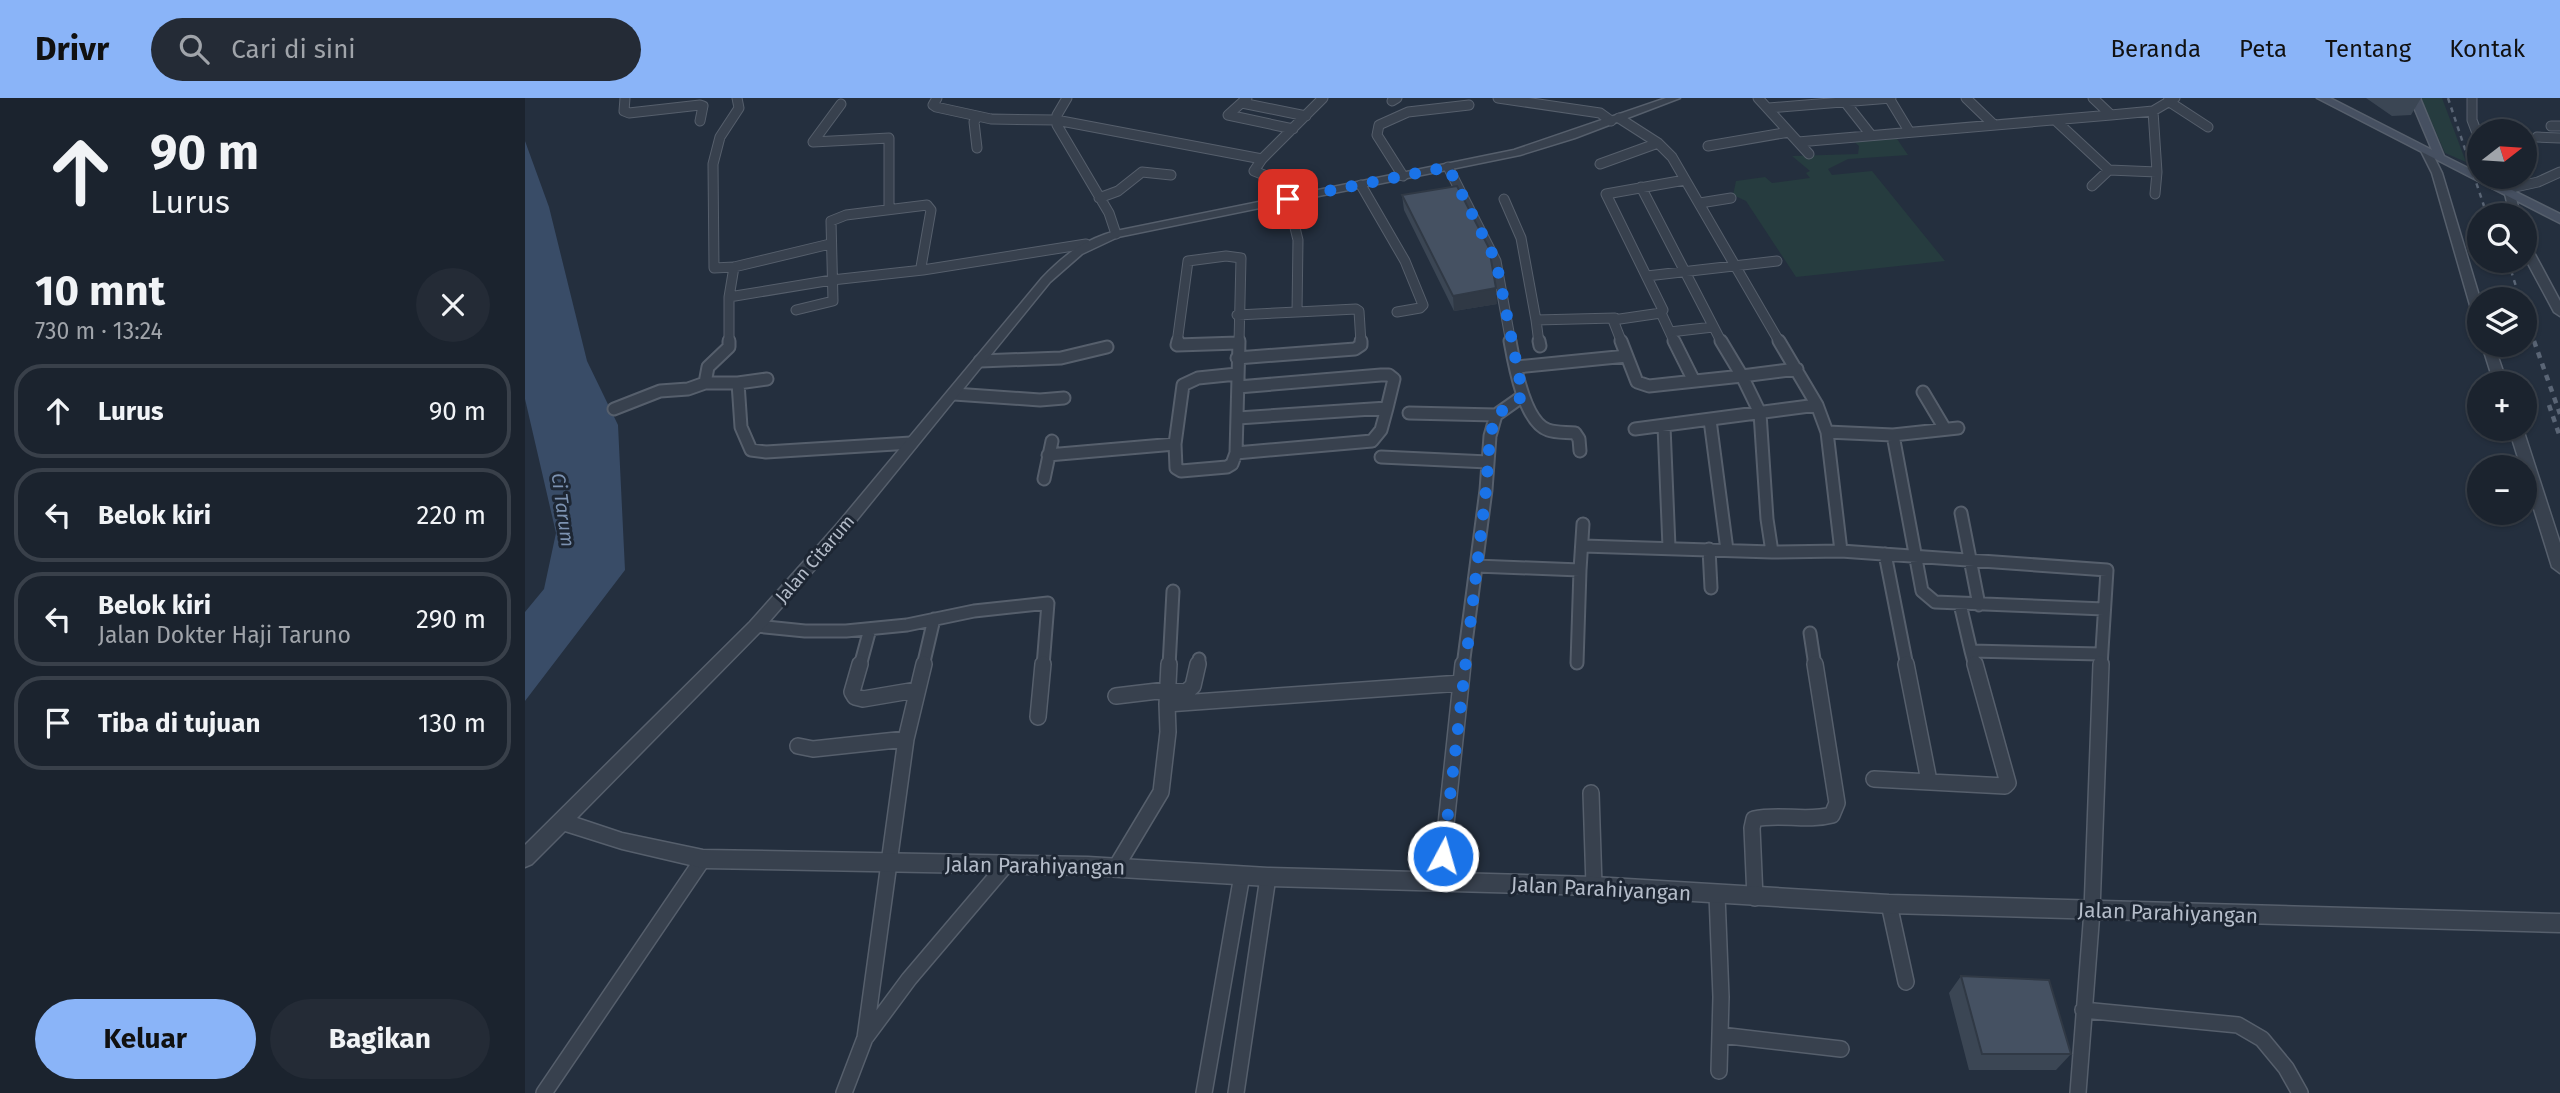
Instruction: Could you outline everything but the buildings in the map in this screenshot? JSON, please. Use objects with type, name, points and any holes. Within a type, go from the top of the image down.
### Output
[{"type":"main road","points":[[2322,98],[2461,168],[2560,213]]},
{"type":"main road","points":[[2415,98],[2440,154]]},
{"type":"main road","points":[[2400,135],[2427,128]]},
{"type":"main road","points":[[2384,129],[2467,167]]},
{"type":"main road","points":[[2511,190],[2560,219]]},
{"type":"street","points":[[625,98],[624,111],[629,113],[700,105],[703,106],[700,121]]},
{"type":"street","points":[[737,98],[739,108],[720,137],[716,151],[711,191],[715,220],[714,268],[734,267],[830,244]]},
{"type":"street","points":[[937,98],[933,105],[936,107],[977,117],[1006,121],[1056,120],[1262,159]]},
{"type":"street","points":[[1056,120],[1067,98]]},
{"type":"street","points":[[1275,201],[1279,181],[1255,173],[1262,159],[1323,98]]},
{"type":"street","points":[[1499,98],[1600,113],[1658,143],[1672,157],[1817,405],[1827,432],[1841,551]]},
{"type":"street","points":[[729,298],[832,280],[923,270],[1086,244],[1116,234],[1543,146],[1675,98]]},
{"type":"street","points":[[1758,98],[1809,154]]},
{"type":"street","points":[[1769,108],[1890,98],[1909,131]]},
{"type":"street","points":[[1966,98],[1993,124]]},
{"type":"street","points":[[2094,98],[2111,114]]},
{"type":"street","points":[[2472,98],[2472,119]]},
{"type":"street","points":[[1798,142],[2154,111],[2167,100],[2208,127]]},
{"type":"street","points":[[1293,129],[1228,115],[1244,101],[1306,116]]},
{"type":"street","points":[[1845,102],[1871,135]]},
{"type":"street","points":[[841,103],[813,142],[889,138],[890,208]]},
{"type":"street","points":[[1403,176],[1377,135],[1379,125],[1391,116],[1402,113],[1469,105]]},
{"type":"street","points":[[2154,111],[2157,172],[2155,194]]},
{"type":"street","points":[[977,117],[974,122],[977,148]]},
{"type":"street","points":[[1056,120],[1109,213],[1116,234]]},
{"type":"street","points":[[2055,120],[2109,170],[2157,172]]},
{"type":"street","points":[[1708,146],[1789,132]]},
{"type":"street","points":[[2537,137],[2560,138]]},
{"type":"street","points":[[1599,164],[1658,143]]},
{"type":"street","points":[[2426,151],[2437,173],[2471,287]]},
{"type":"street","points":[[1448,167],[1496,261],[1523,396],[1546,430],[1575,433],[1579,439],[1580,451]]},
{"type":"street","points":[[2437,173],[2445,167],[2461,168]]},
{"type":"street","points":[[2092,186],[2109,170]]},
{"type":"street","points":[[1099,198],[1118,191],[1142,172],[1171,175]]},
{"type":"street","points":[[2513,203],[2511,190],[2560,172]]},
{"type":"street","points":[[1593,197],[1685,180]]},
{"type":"street","points":[[1361,185],[1405,261],[1423,305],[1420,308],[1397,312]]},
{"type":"street","points":[[1641,187],[1760,413],[1767,519],[1772,552]]},
{"type":"street","points":[[1606,194],[1663,310],[1661,313],[1694,382]]},
{"type":"street","points":[[1700,203],[1731,198]]},
{"type":"street","points":[[1288,199],[1298,240],[1297,312]]},
{"type":"street","points":[[1504,199],[1521,238],[1541,346]]},
{"type":"street","points":[[796,310],[830,304],[833,301],[831,221],[837,217],[927,205],[931,210],[921,267],[923,270]]},
{"type":"street","name":"Jalan Citarum","points":[[525,859],[756,626],[835,536],[1046,280],[1068,256],[1086,244]]},
{"type":"street","points":[[1237,374],[1198,379],[1183,385],[1174,464],[1181,471],[1227,467],[1232,464],[1236,453],[1238,418],[1238,343],[1237,315],[1241,258],[1226,256],[1188,261],[1177,345],[1238,343]]},
{"type":"street","points":[[1647,276],[1777,261]]},
{"type":"street","points":[[705,383],[703,378],[706,369],[729,347],[729,298],[734,267]]},
{"type":"street","points":[[2537,269],[2560,312]]},
{"type":"street","points":[[1237,315],[1356,309],[1359,312],[1361,345],[1355,349],[1237,358]]},
{"type":"street","points":[[1536,320],[1615,318],[1661,313]]},
{"type":"street","points":[[1615,318],[1613,324],[1637,382],[1642,385],[1694,382],[1797,369]]},
{"type":"street","points":[[1670,332],[1713,327]]},
{"type":"street","points":[[980,361],[1059,359],[1091,354],[1107,347]]},
{"type":"street","points":[[1517,367],[1627,356]]},
{"type":"street","points":[[1236,453],[1372,440],[1381,430],[1394,379],[1389,375],[1238,387]]},
{"type":"street","points":[[614,409],[647,394],[688,389],[705,383],[738,383],[767,379]]},
{"type":"street","points":[[738,383],[740,413],[747,445],[751,450],[766,452],[911,443]]},
{"type":"street","points":[[1923,392],[1945,429]]},
{"type":"street","points":[[954,394],[1040,400],[1065,398]]},
{"type":"street","points":[[1409,413],[1496,415],[1523,396]]},
{"type":"street","points":[[1635,429],[1817,405]]},
{"type":"street","points":[[1238,418],[1387,408]]},
{"type":"street","points":[[1440,881],[1490,436],[1496,415]]},
{"type":"street","points":[[1710,420],[1727,550]]},
{"type":"street","points":[[1664,426],[1669,547]]},
{"type":"street","points":[[1827,432],[1893,435],[1958,428]]},
{"type":"street","points":[[1893,435],[1922,591],[1926,597],[1935,602],[1960,604],[2104,609]]},
{"type":"street","points":[[1044,479],[1052,441]]},
{"type":"street","points":[[2520,441],[2560,567]]},
{"type":"street","points":[[1048,454],[1175,444]]},
{"type":"street","points":[[1381,457],[1488,462]]},
{"type":"street","points":[[1961,513],[1979,605]]},
{"type":"street","points":[[1577,663],[1583,524]]},
{"type":"street","points":[[1583,546],[1772,552],[1841,551],[2103,568],[2108,572],[2101,654],[2092,911],[2078,1093]]},
{"type":"street","points":[[1709,549],[1711,587]]},
{"type":"street","points":[[1885,554],[1929,781]]},
{"type":"street","points":[[1476,566],[1580,570]]},
{"type":"street","points":[[1116,867],[1154,808],[1161,792],[1168,732],[1167,697],[1173,591]]},
{"type":"street","points":[[756,626],[805,631],[870,629],[974,611],[1048,603],[1038,717]]},
{"type":"street","points":[[1874,779],[2000,786],[2008,783],[1960,604]]},
{"type":"street","points":[[844,1093],[865,1038],[906,739],[934,619]]},
{"type":"street","points":[[870,629],[852,692],[855,697],[863,699],[916,690]]},
{"type":"street","points":[[1755,898],[1752,828],[1754,820],[1772,816],[1820,819],[1832,815],[1837,803],[1810,634]]},
{"type":"street","points":[[1971,651],[2101,654]]},
{"type":"street","points":[[1167,697],[1191,689],[1199,659]]},
{"type":"street","points":[[1116,696],[1167,697],[1461,683]]},
{"type":"street","points":[[798,746],[813,749],[906,739]]},
{"type":"street","points":[[1591,793],[1594,886]]},
{"type":"street","name":"Jalan Parahiyangan","points":[[563,822],[622,841],[703,859],[1116,867],[1268,877],[1594,886],[1755,898],[1889,904],[2560,923]]},
{"type":"street","points":[[544,1093],[703,859]]},
{"type":"street","points":[[865,1038],[909,979],[1005,866]]},
{"type":"street","points":[[1204,1093],[1242,875]]},
{"type":"street","points":[[1236,1093],[1268,877]]},
{"type":"street","points":[[1717,895],[1719,1071]]},
{"type":"street","points":[[1889,904],[1906,982]]},
{"type":"street","points":[[2083,1010],[2238,1025],[2262,1039],[2286,1068],[2299,1093]]},
{"type":"street","points":[[1720,1035],[1841,1049]]},
{"type":"green space","points":[[2421,98],[2442,98],[2466,162],[2445,153]]},
{"type":"green space","points":[[1893,133],[1908,155],[1848,159],[1828,169],[1832,175],[1872,171],[1945,261],[1796,277],[1746,201],[1733,195],[1736,181],[1765,177],[1772,183],[1810,178],[1806,173],[1810,171],[1792,156],[1858,154],[1859,146],[1851,139]]},
{"type":"water","name":"Ci Tarum","points":[[525,141],[549,207],[587,361],[618,425],[625,570],[525,701],[525,612],[544,589],[556,533],[525,399]]},
{"type":"railway","points":[[2448,98],[2483,203]]},
{"type":"railway","points":[[2512,273],[2516,287]]},
{"type":"railway","points":[[2537,349],[2560,414]]},
{"type":"railway","points":[[2549,405],[2560,437]]},
{"type":"route","points":[[1288,199],[1448,167],[1489,243],[1501,281],[1523,396],[1496,415],[1490,436],[1443,856]]}]
